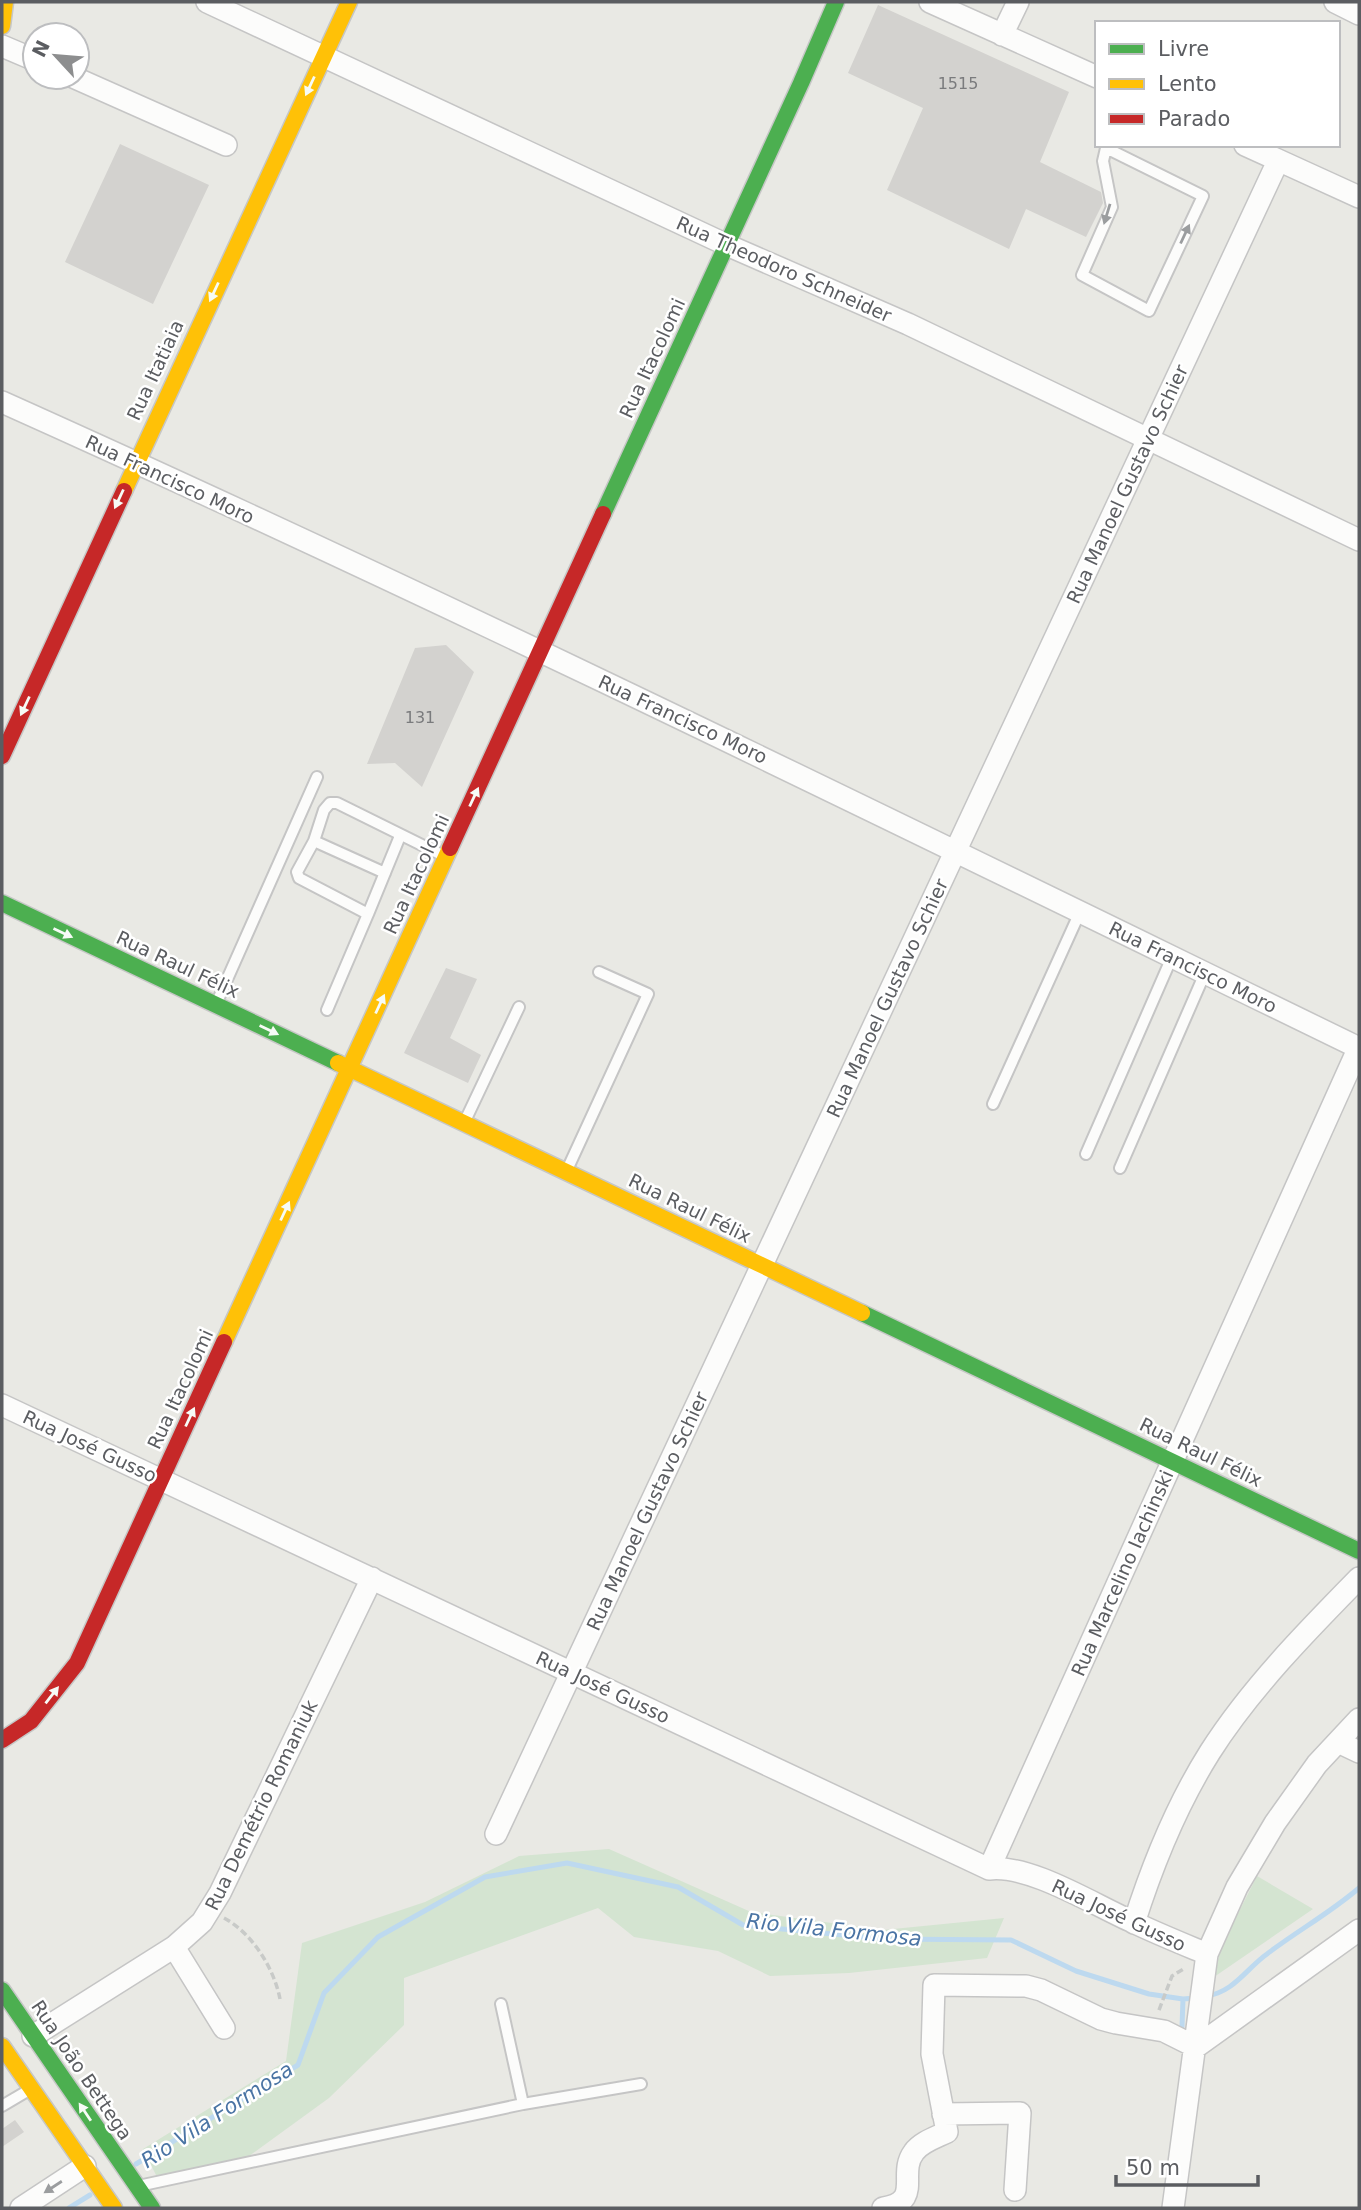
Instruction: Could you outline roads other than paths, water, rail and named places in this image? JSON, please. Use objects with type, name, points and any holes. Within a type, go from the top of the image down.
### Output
[{"type":"main road","points":[[2,26],[5,2]]},
{"type":"main road","name":"Rua Itatiaia","points":[[2,756],[349,2]]},
{"type":"main road","name":"Rua Itacolomi","points":[[2,1740],[31,1721],[77,1662],[827,27],[836,2]]},
{"type":"main road","name":"Rua Raul Félix","points":[[2,903],[1359,1551]]},
{"type":"main road","name":"Rua João Bettega","points":[[2,1990],[152,2208]]},
{"type":"main road","points":[[2,2046],[114,2208]]},
{"type":"street","name":"Rua Theodoro Schneider","points":[[206,2],[727,245],[908,324],[1359,540]]},
{"type":"street","points":[[930,2],[1095,76]]},
{"type":"street","points":[[1002,35],[1018,2]]},
{"type":"street","points":[[1335,2],[1359,14]]},
{"type":"street","points":[[2,46],[21,54]]},
{"type":"street","points":[[91,85],[226,145]]},
{"type":"street","points":[[1249,147],[1359,197]]},
{"type":"street","name":"Rua Manoel Gustavo Schier","points":[[496,1834],[1278,161]]},
{"type":"street","name":"Rua Francisco Moro","points":[[2,402],[541,652],[1359,1048]]},
{"type":"street","name":"Rua Marcelino Iachinski","points":[[989,1869],[1359,1048]]},
{"type":"street","name":"Rua José Gusso","points":[[2,1405],[989,1869],[1000,1867],[1018,1870],[1207,1955]]},
{"type":"street","name":"Rua Demétrio Romaniuk","points":[[33,2036],[174,1947],[195,1929],[210,1911],[372,1578]]},
{"type":"street","points":[[1134,1923],[1166,1834],[1210,1751],[1272,1672],[1359,1578]]},
{"type":"street","points":[[1173,2208],[1207,1955],[1237,1887],[1275,1823],[1317,1764],[1359,1719]]},
{"type":"street","points":[[1338,1742],[1359,1752]]},
{"type":"street","points":[[1196,2047],[1359,1930]]},
{"type":"street","points":[[174,1947],[225,2028]]},
{"type":"street","points":[[883,2208],[898,2206],[903,2200],[912,2153],[947,2132],[932,2054],[934,1985],[1026,1986],[1041,1990],[1101,2019],[1164,2031],[1196,2047]]},
{"type":"street","points":[[943,2113],[1020,2113],[1015,2190]]},
{"type":"street","points":[[21,2208],[85,2166]]},
{"type":"lane","points":[[1106,147],[1103,161],[1112,207],[1082,275],[1149,311],[1203,196],[1108,147]]},
{"type":"lane","points":[[215,1005],[317,778]]},
{"type":"lane","points":[[368,914],[299,878],[297,872],[314,841],[324,810],[330,803],[337,803],[447,857]]},
{"type":"lane","points":[[327,1010],[400,836]]},
{"type":"lane","points":[[314,841],[385,873]]},
{"type":"lane","points":[[993,1104],[1080,912]]},
{"type":"lane","points":[[1086,1154],[1172,957]]},
{"type":"lane","points":[[566,1172],[648,994],[599,972]]},
{"type":"lane","points":[[1121,1168],[1205,973]]},
{"type":"lane","points":[[463,1123],[519,1007]]},
{"type":"lane","points":[[501,2004],[523,2104]]},
{"type":"lane","points":[[130,2177],[641,2084]]},
{"type":"lane","points":[[2,2106],[32,2089]]},
{"type":"waterway","name":"Rio Vila Formosa","points":[[136,2164],[298,2065],[324,1993],[378,1937],[485,1877],[567,1863],[678,1887],[743,1925],[883,1939],[1011,1940],[1076,1971],[1149,1994],[1196,1998]]},
{"type":"waterway","name":"Rio Vila Formosa","points":[[1206,1996],[1232,1985],[1267,1954],[1359,1888]]},
{"type":"waterway","points":[[1182,2027],[1183,1999]]},
{"type":"waterway","name":"Rio Vila Formosa","points":[[69,2208],[90,2195]]}]
